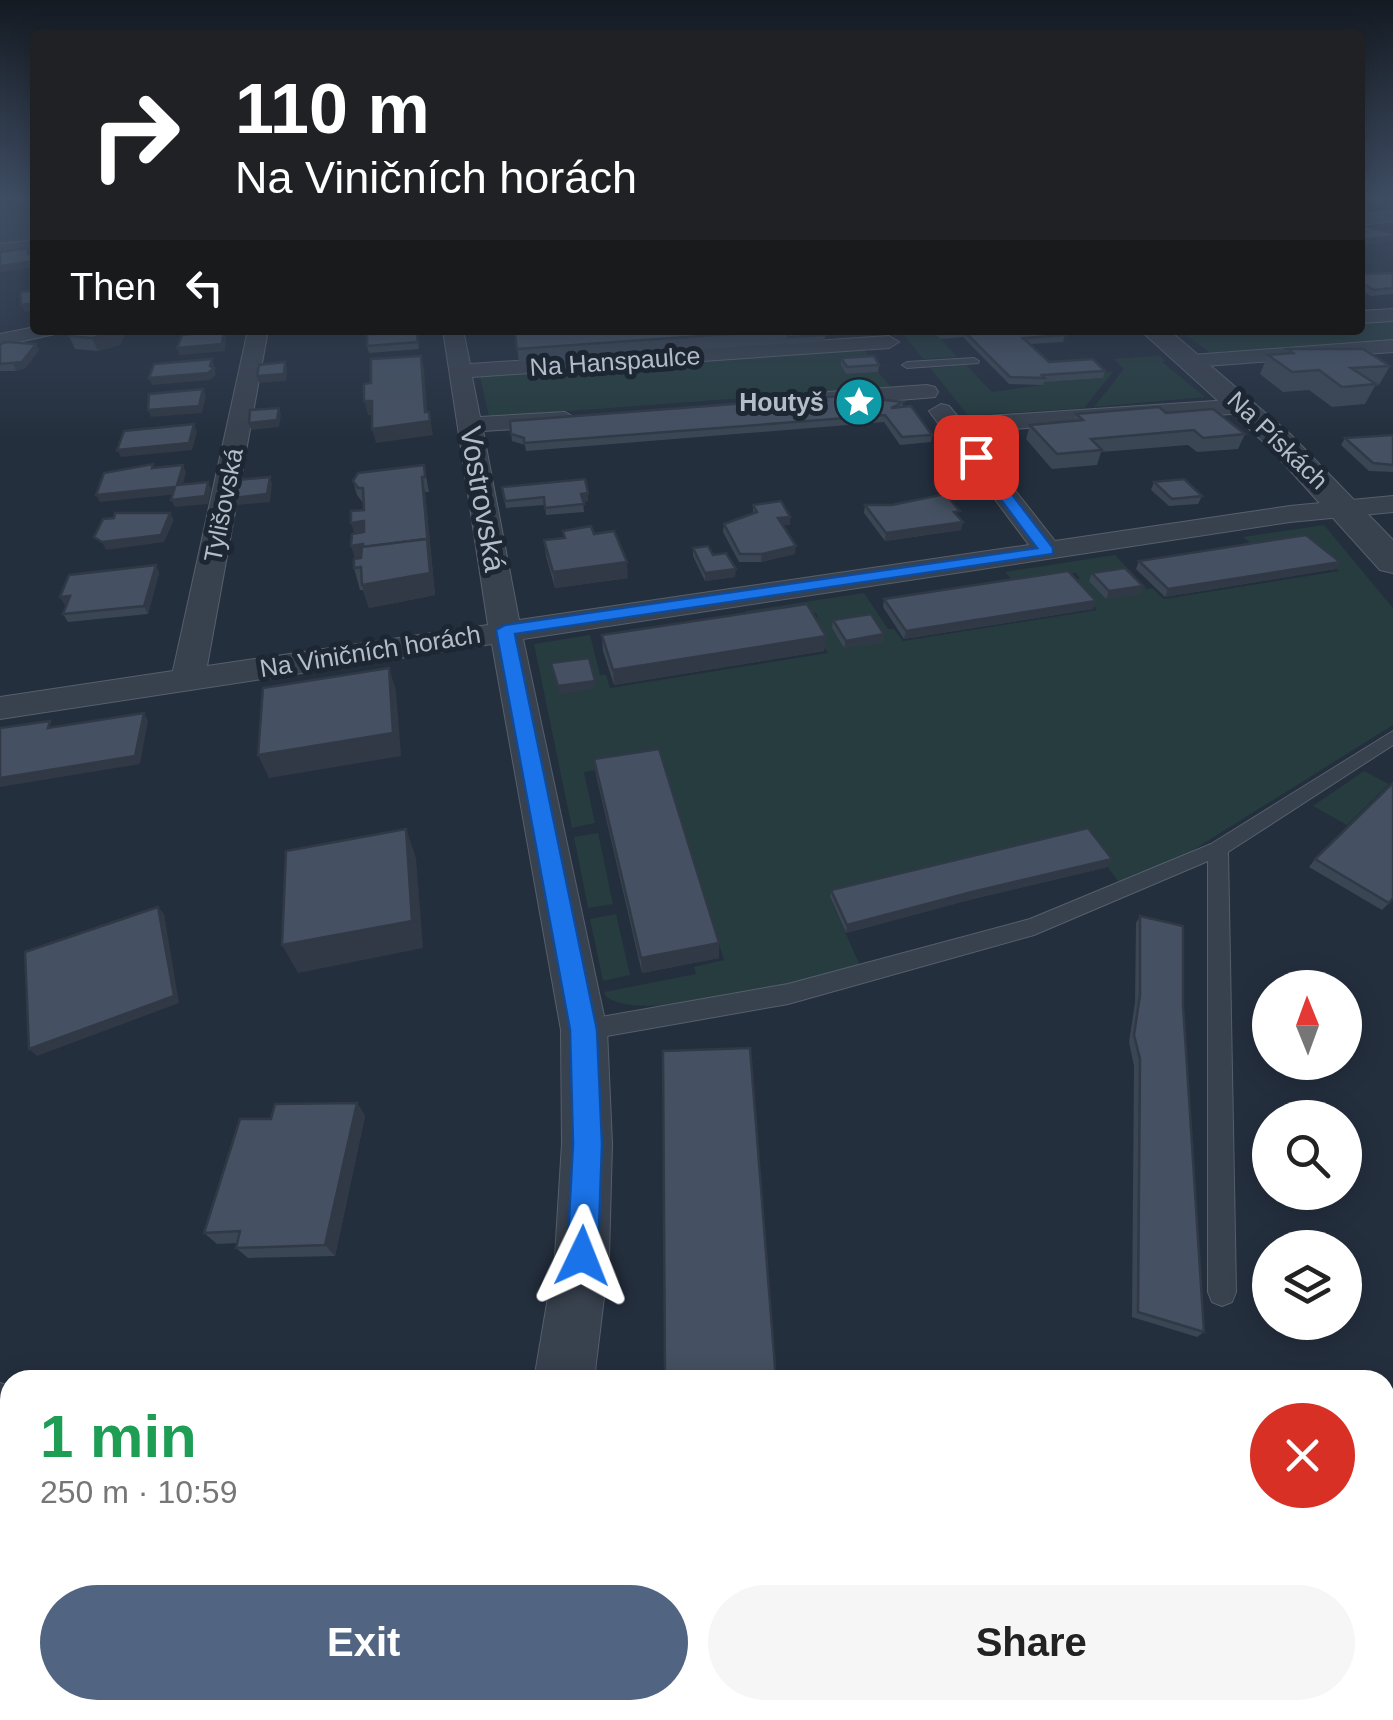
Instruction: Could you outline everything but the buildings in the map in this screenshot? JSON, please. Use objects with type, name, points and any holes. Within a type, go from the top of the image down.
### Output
[{"type":"street","points":[[1365,317],[1393,314]]},
{"type":"street","points":[[0,340],[30,334]]},
{"type":"street","name":"Tylišovská","points":[[188,679],[257,335]]},
{"type":"street","name":"Vostrovská","points":[[454,335],[505,630],[584,1030],[587,1144],[582,1256],[565,1370]]},
{"type":"street","name":"Na Pískách","points":[[1164,335],[1245,406],[1348,508],[1393,562]]},
{"type":"street","points":[[885,336],[1048,551]]},
{"type":"street","name":"Na Hanspaulce","points":[[460,372],[885,336]]},
{"type":"street","points":[[1192,361],[1393,346]]},
{"type":"street","points":[[814,400],[928,392]]},
{"type":"street","points":[[952,426],[1245,406]]},
{"type":"street","name":"Na Hanspaulce","points":[[470,425],[581,418]]},
{"type":"street","name":"Na Viničních horách","points":[[0,708],[505,630],[1393,504]]},
{"type":"lane","points":[[906,365],[974,361]]},
{"type":"lane","points":[[584,1030],[788,994],[1034,926],[1218,849],[1393,738]]},
{"type":"lane","points":[[1218,849],[1222,1292]]},
{"type":"green space","points":[[1393,320],[1393,343],[1214,356],[1186,335],[1365,335],[1365,322]]},
{"type":"green space","points":[[904,335],[937,335],[957,357],[923,359]]},
{"type":"green space","points":[[864,349],[874,362],[846,374],[878,372],[891,387],[489,417],[480,376]]},
{"type":"green space","points":[[1160,356],[1165,361],[1162,362],[1205,397],[1094,407],[1124,369],[1114,359]]},
{"type":"green space","points":[[966,365],[992,392],[1041,385],[1040,382],[1101,378],[1098,373],[1113,372],[1084,408],[974,415],[967,414],[930,368]]},
{"type":"green space","points":[[1324,525],[1393,608],[1393,725],[1193,850],[1195,853],[1121,885],[1085,836],[830,898],[862,970],[687,1004],[622,1003],[605,995],[604,992],[696,974],[694,967],[724,960],[662,760],[584,772],[595,823],[572,828],[534,644],[590,635],[600,675],[606,675],[610,688],[828,653],[808,618],[818,617],[816,613],[751,623],[745,611],[864,593],[888,629],[894,629],[903,641],[1097,610],[1069,580],[1080,579],[1076,573],[1015,583],[1005,572],[1115,555],[1147,589],[1152,588],[1164,599],[1339,571],[1299,539],[1254,546],[1243,537]]},
{"type":"green space","points":[[1364,771],[1389,784],[1347,825],[1313,806]]},
{"type":"green space","points":[[598,833],[613,904],[588,908],[574,837]]},
{"type":"green space","points":[[616,914],[630,975],[603,981],[590,919]]},
{"type":"place","name":"Houtyš","points":[[859,402]]},
{"type":"route","points":[[582,1256],[587,1144],[584,1030],[505,630],[1048,551],[976,457]]}]
